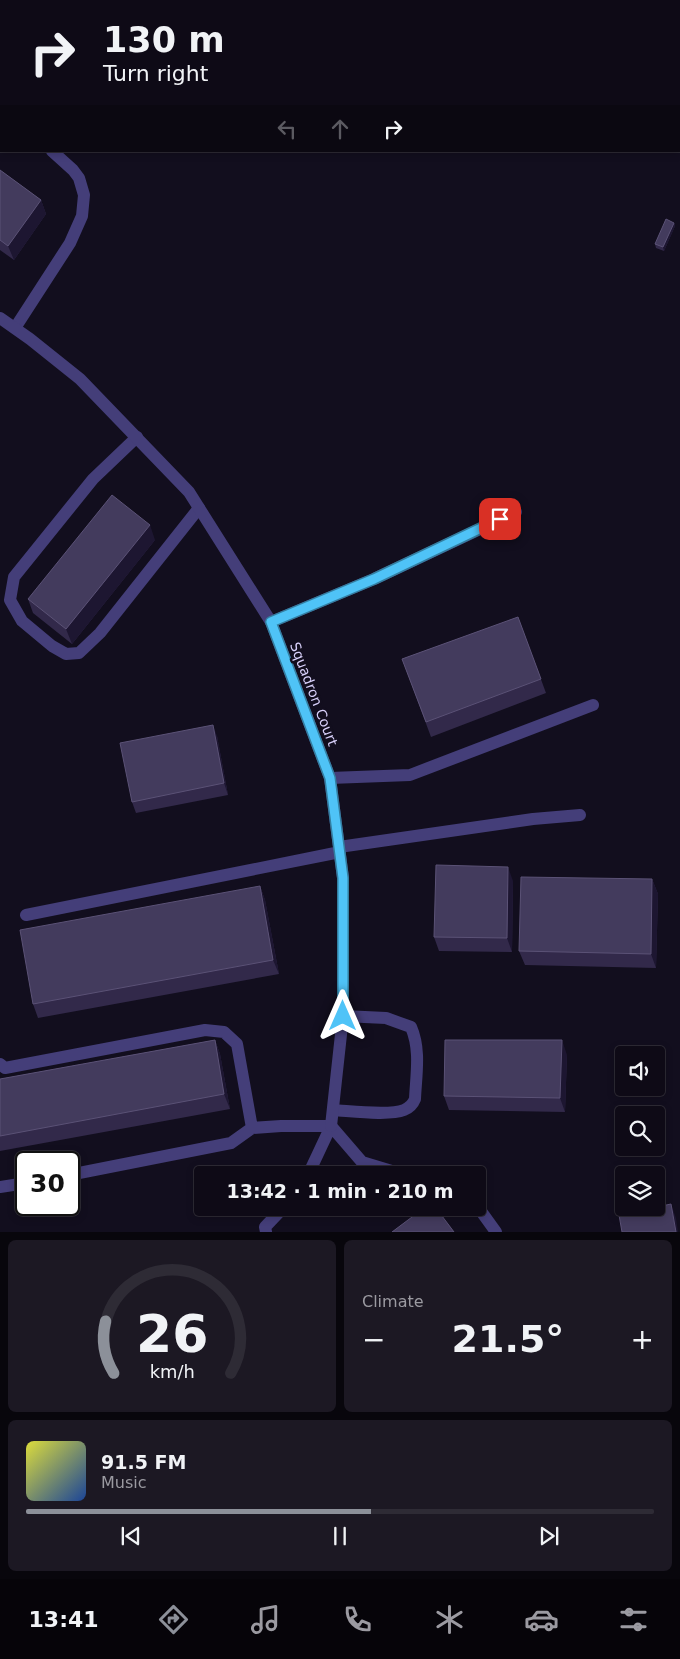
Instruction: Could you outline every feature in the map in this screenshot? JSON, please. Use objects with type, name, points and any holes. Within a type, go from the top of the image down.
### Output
[{"type":"street","points":[[15,328],[70,243],[82,216],[84,195],[79,178],[53,152]]},
{"type":"street","name":"Squadron Court","points":[[0,318],[80,379],[189,492],[271,622],[330,778],[343,878],[343,1016],[331,1126],[312,1166]]},
{"type":"street","points":[[136,437],[94,479],[14,577],[10,600],[22,621],[52,646],[66,654],[79,653],[100,633],[199,508]]},
{"type":"street","points":[[271,622],[374,579],[516,512]]},
{"type":"street","points":[[330,778],[410,775],[593,705]]},
{"type":"street","points":[[26,915],[339,849],[533,819],[580,815]]},
{"type":"street","points":[[333,1110],[383,1112],[404,1110],[413,1105],[415,1099],[417,1055],[416,1040],[411,1027],[386,1018],[343,1016]]},
{"type":"street","points":[[0,1064],[5,1068],[205,1030],[224,1032],[236,1044],[252,1128]]},
{"type":"street","points":[[80,1172],[231,1143],[252,1128],[281,1126],[331,1126],[362,1162],[375,1166]]},
{"type":"street","points":[[0,1187],[15,1185]]},
{"type":"street","points":[[266,1232],[265,1227],[275,1216]]},
{"type":"street","points":[[484,1216],[496,1232]]},
{"type":"building","points":[[0,170],[41,200],[8,246],[0,240]]},
{"type":"building","points":[[666,219],[674,223],[663,247],[655,244]]},
{"type":"building","points":[[112,495],[150,525],[66,629],[28,599]]},
{"type":"building","points":[[518,617],[541,679],[426,722],[402,659]]},
{"type":"building","points":[[213,725],[224,783],[132,802],[120,743]]},
{"type":"building","points":[[436,865],[508,867],[507,938],[434,937]]},
{"type":"building","points":[[521,877],[652,879],[651,954],[519,951]]},
{"type":"building","points":[[260,886],[273,960],[33,1004],[20,930]]},
{"type":"building","points":[[215,1040],[224,1094],[0,1136],[0,1079]]},
{"type":"building","points":[[445,1040],[562,1040],[560,1098],[444,1096]]},
{"type":"building","points":[[671,1204],[676,1232],[622,1232],[619,1216],[665,1216],[665,1205]]},
{"type":"building","points":[[413,1216],[442,1216],[454,1232],[392,1232]]},
{"type":"route","points":[[343,1016],[343,878],[330,778],[271,622],[374,579],[500,519]]}]
